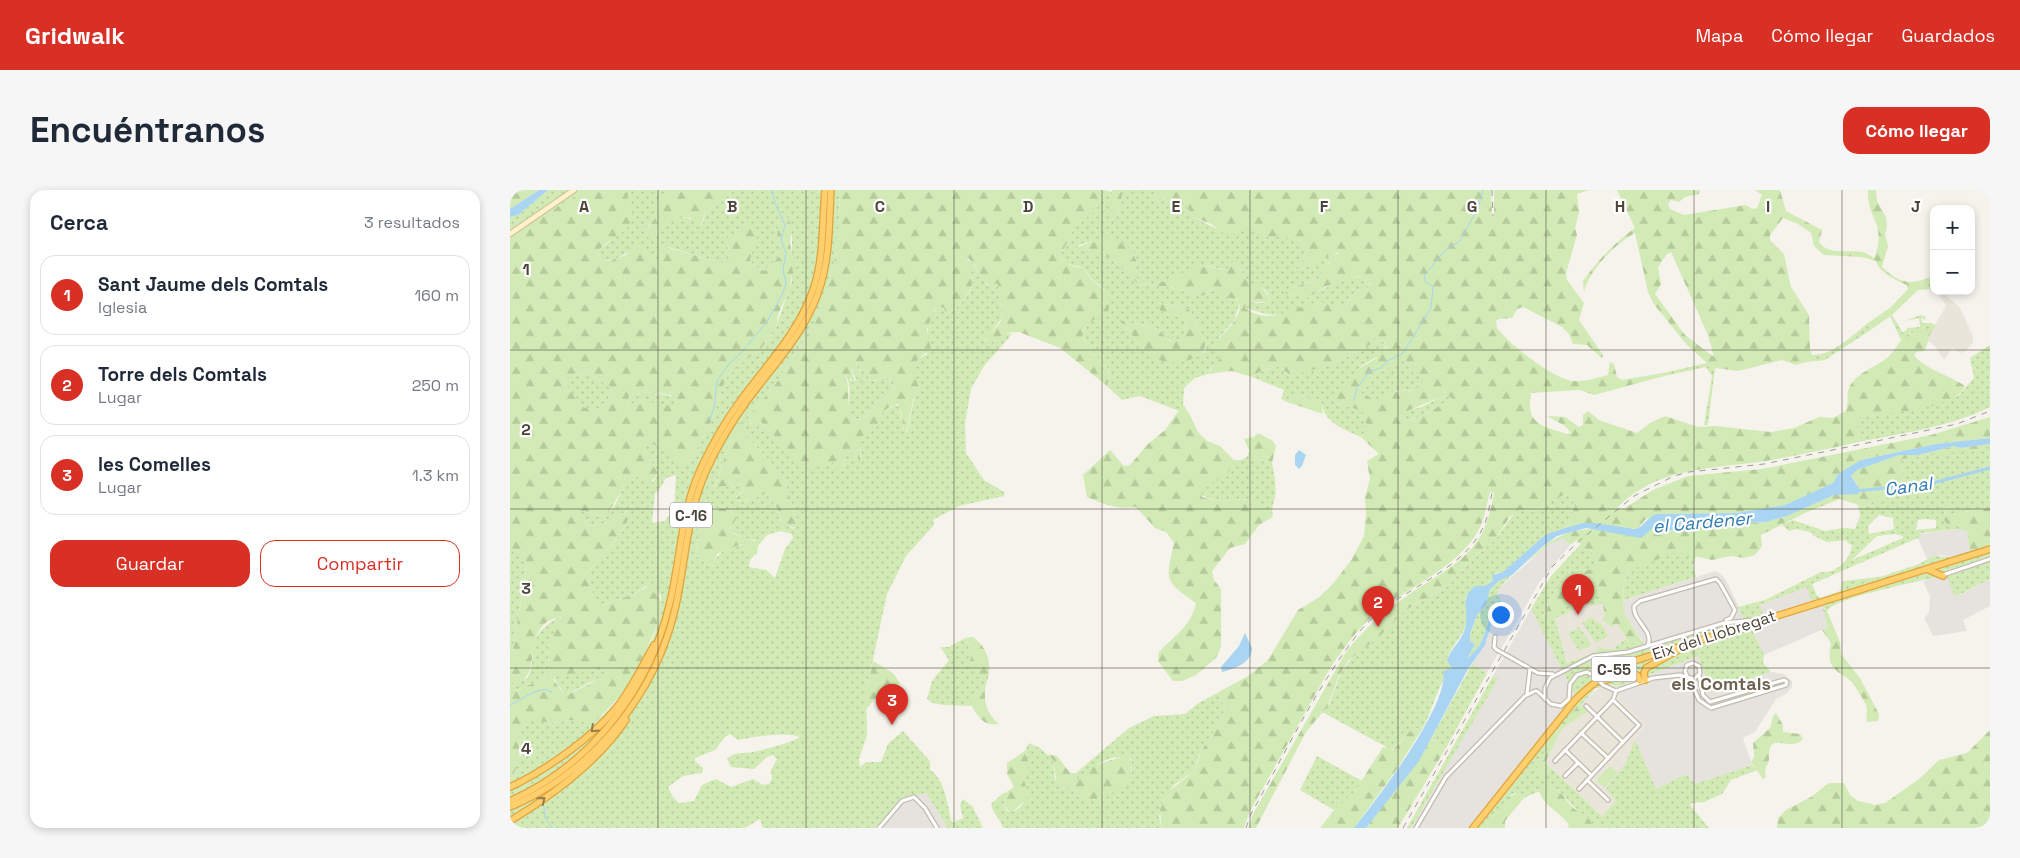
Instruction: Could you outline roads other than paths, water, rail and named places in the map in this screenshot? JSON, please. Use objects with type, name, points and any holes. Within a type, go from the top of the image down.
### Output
[{"type":"highway","name":"C-16","points":[[510,801],[565,769],[599,737],[633,694],[654,655],[670,602],[685,516],[702,467],[738,404],[801,319],[814,287],[821,255],[825,190]]},
{"type":"highway","name":"C-16","points":[[510,807],[562,778],[600,746],[638,697],[659,658],[676,607],[692,510],[706,470],[734,420],[793,343],[817,296],[827,252],[830,190]]},
{"type":"highway","name":"Eix del Llobregat","points":[[1478,828],[1567,714],[1600,681],[1626,668],[1680,649],[1990,550]]},
{"type":"highway","name":"Eix del Llobregat","points":[[1473,828],[1575,700],[1614,669],[1637,660],[1990,550]]},
{"type":"highway","points":[[1929,570],[1942,576]]},
{"type":"highway","points":[[510,787],[565,753],[585,738],[616,708],[634,683],[662,632]]},
{"type":"highway","points":[[1600,681],[1628,672],[1641,677],[1650,666],[1680,649]]},
{"type":"highway","points":[[510,821],[533,807],[602,750],[621,727],[645,691],[659,658]]},
{"type":"street","points":[[510,234],[574,190]]},
{"type":"street","points":[[1942,576],[1990,559]]},
{"type":"street","points":[[1659,642],[1649,637],[1634,611],[1635,604],[1713,578],[1719,581],[1734,610],[1731,618],[1714,625]]},
{"type":"street","points":[[1545,698],[1547,682],[1554,674],[1593,656],[1628,652],[1714,625],[1732,621],[1754,620]]},
{"type":"street","points":[[1495,637],[1494,647],[1497,650],[1538,672],[1554,674]]},
{"type":"street","points":[[1648,646],[1649,637]]},
{"type":"street","points":[[1680,675],[1685,671],[1687,665],[1695,663],[1700,669],[1699,675],[1703,695],[1710,702],[1784,680],[1787,682],[1786,685],[1712,708],[1699,700],[1685,671]]},
{"type":"street","points":[[1525,696],[1529,686],[1531,671],[1527,666]]},
{"type":"street","points":[[1530,676],[1538,672]]},
{"type":"street","points":[[1529,686],[1551,704],[1561,706],[1569,699],[1570,684],[1576,675],[1588,672],[1616,691]]},
{"type":"street","points":[[1543,674],[1547,682]]},
{"type":"street","points":[[1555,761],[1613,700],[1616,691],[1641,677],[1680,675],[1695,678],[1699,675]]},
{"type":"street","points":[[1416,828],[1446,777],[1525,696],[1545,688]]},
{"type":"street","points":[[1579,789],[1639,725],[1613,700]]},
{"type":"street","points":[[1586,706],[1624,742]]},
{"type":"street","points":[[1581,733],[1608,758]]},
{"type":"street","points":[[1565,750],[1592,775]]},
{"type":"street","points":[[1565,776],[1578,763]]},
{"type":"street","points":[[1587,780],[1608,800]]},
{"type":"street","points":[[879,828],[902,801],[914,797],[925,808],[937,828]]},
{"type":"water","points":[[539,190],[548,190],[518,215],[510,217],[510,209]]},
{"type":"water","name":"el Cardener","points":[[1990,438],[1990,444],[1960,448],[1954,446],[1919,455],[1899,455],[1857,470],[1851,476],[1859,488],[1857,491],[1859,494],[1834,495],[1787,516],[1766,522],[1699,525],[1685,532],[1653,528],[1641,538],[1586,528],[1557,536],[1512,575],[1499,581],[1490,589],[1486,604],[1477,615],[1470,634],[1470,641],[1475,644],[1467,659],[1480,645],[1486,630],[1489,631],[1485,645],[1468,669],[1419,761],[1366,828],[1354,828],[1378,797],[1424,728],[1442,686],[1443,671],[1452,668],[1447,660],[1465,629],[1466,600],[1470,591],[1475,586],[1485,586],[1493,581],[1492,575],[1503,572],[1545,535],[1583,523],[1635,529],[1656,514],[1736,513],[1785,505],[1833,483],[1839,473],[1861,460],[1936,444]]},
{"type":"water","points":[[1299,450],[1306,455],[1299,469],[1295,465],[1295,455]]},
{"type":"water","points":[[1245,633],[1252,648],[1249,658],[1237,667],[1222,672],[1221,667],[1239,646]]},
{"type":"waterway","points":[[710,419],[714,408],[717,381],[728,365],[742,352],[768,320],[786,284],[783,270],[786,253],[781,240],[785,225],[775,203],[772,190]]},
{"type":"waterway","points":[[1354,400],[1357,388],[1369,372],[1380,368],[1389,360],[1403,353],[1431,308],[1433,287],[1426,282],[1424,276],[1445,250],[1460,241],[1478,208],[1483,190]]},
{"type":"waterway","name":"Canal","points":[[1854,491],[1929,484],[1990,468]]},
{"type":"waterway","points":[[1487,633],[1499,602]]},
{"type":"waterway","points":[[510,705],[534,692],[545,689],[552,692]]},
{"type":"waterway","points":[[544,807],[545,818],[552,828]]},
{"type":"railway","points":[[1492,190],[1493,216]]},
{"type":"railway","points":[[1403,828],[1552,567],[1578,542],[1634,496],[1674,476],[1689,472],[1764,464],[1957,424],[1990,411]]},
{"type":"railway","points":[[1246,828],[1251,814],[1302,720],[1344,652],[1374,616],[1446,569],[1462,555],[1475,541],[1485,523],[1492,493]]},
{"type":"place","name":"Sant Jaume dels Comtals","points":[[1578,615]]},
{"type":"place","name":"Torre dels Comtals","points":[[1378,627]]},
{"type":"place","name":"les Comelles","points":[[892,725]]},
{"type":"district","name":"els Comtals","points":[[1721,683]]}]
